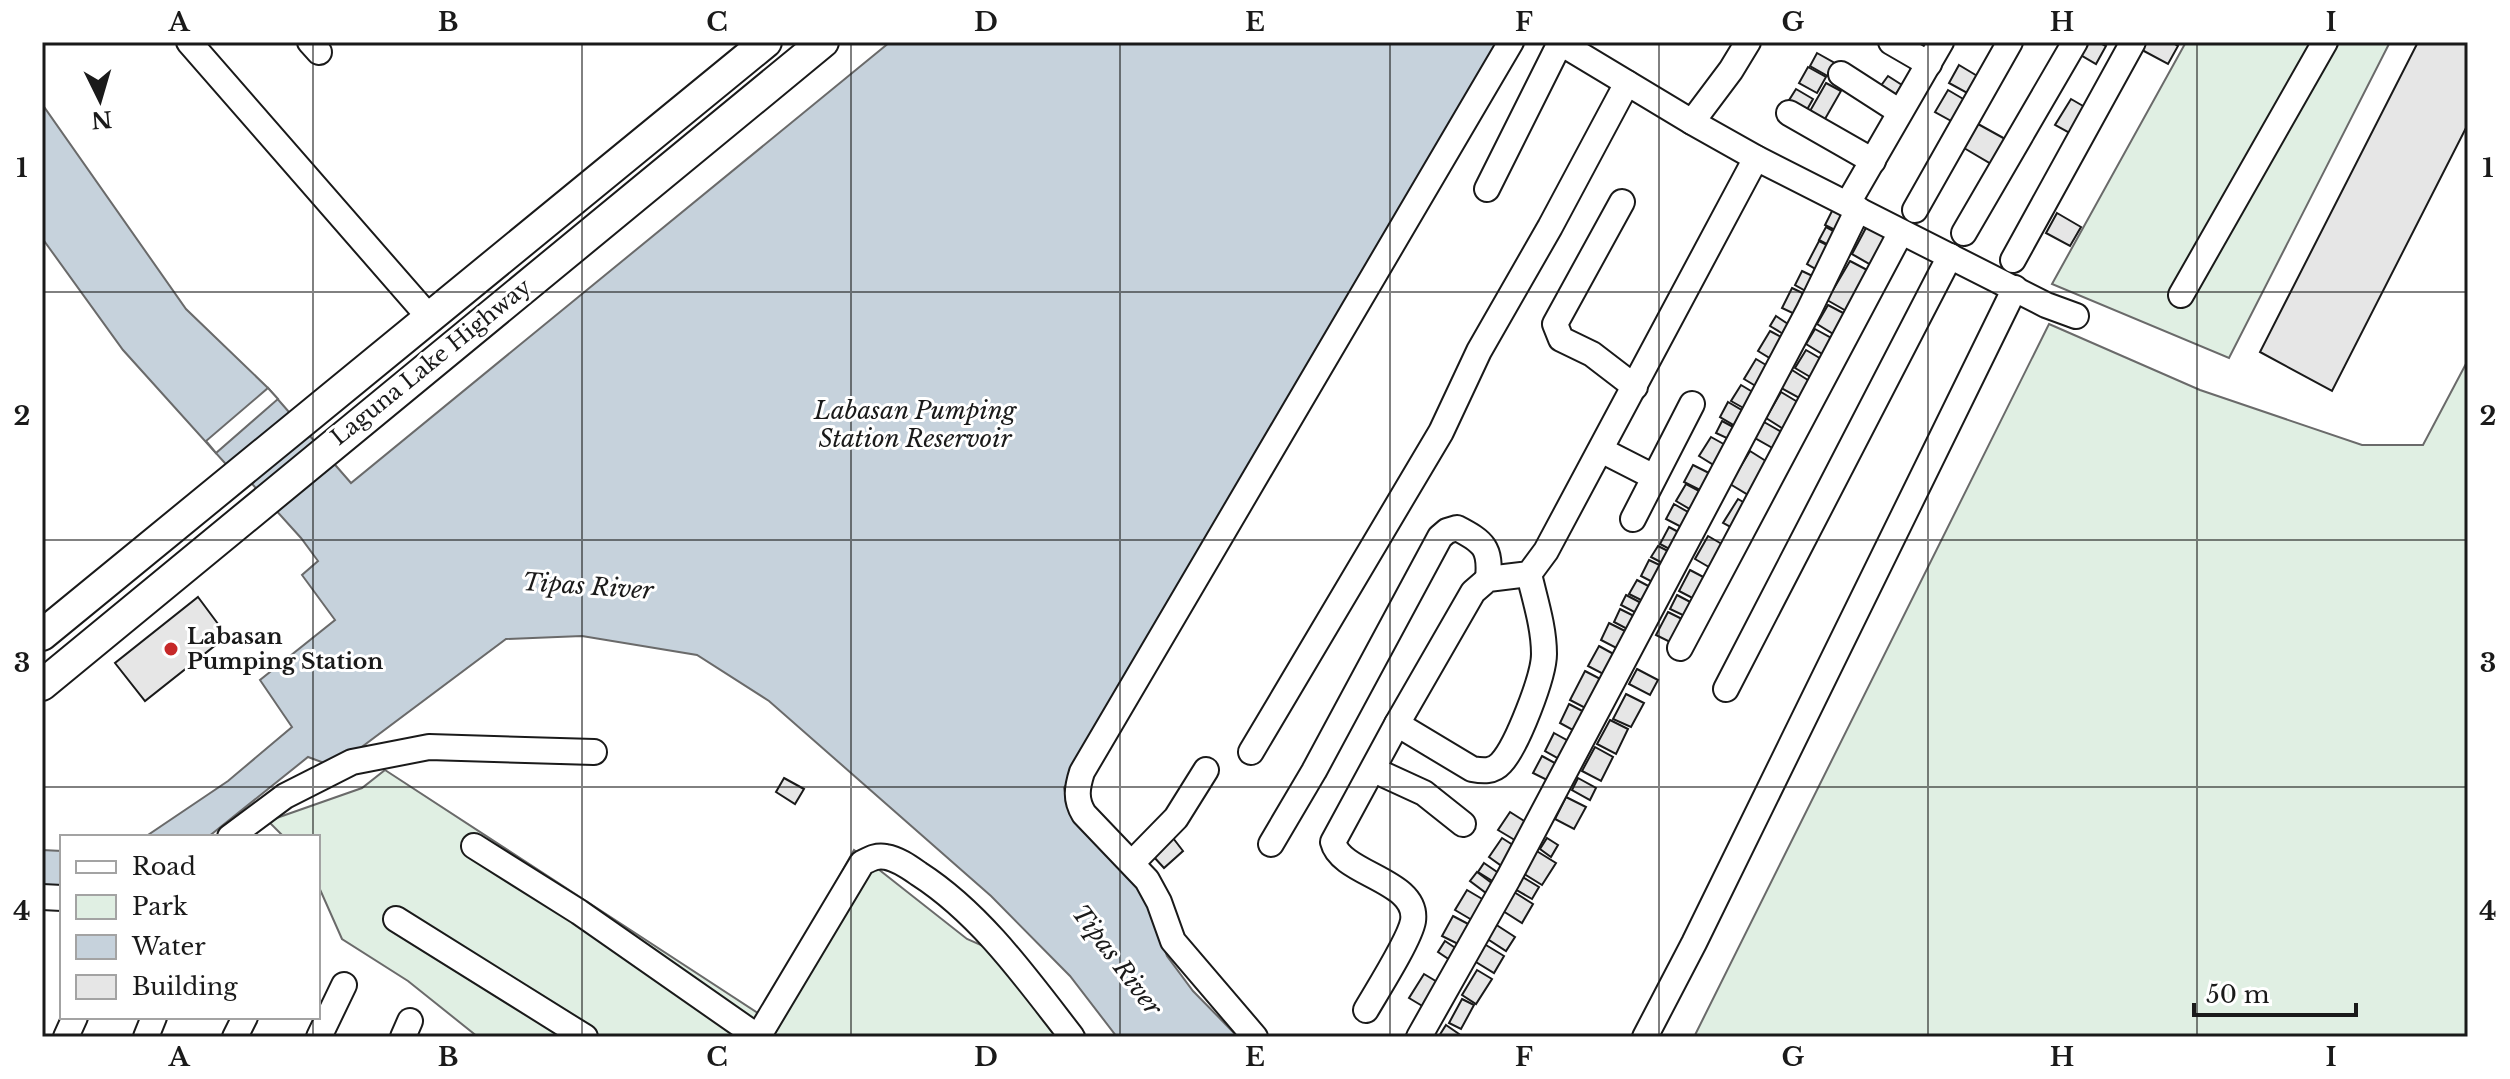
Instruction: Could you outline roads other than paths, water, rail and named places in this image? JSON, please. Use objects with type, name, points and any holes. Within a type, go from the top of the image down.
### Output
[{"type":"main road","name":"Laguna Lake Highway","points":[[42,635],[766,42]]},
{"type":"main road","name":"Laguna Lake Highway","points":[[42,685],[823,42]]},
{"type":"street","points":[[189,42],[429,317]]},
{"type":"street","points":[[1255,1037],[1173,941],[1159,902],[1147,880],[1084,814],[1077,802],[1078,787],[1082,772],[1511,42]]},
{"type":"street","points":[[1487,189],[1560,42],[1756,158],[2046,305],[2076,316]]},
{"type":"street","points":[[1692,122],[1748,42]]},
{"type":"street","points":[[1891,42],[1929,64]]},
{"type":"street","points":[[1419,1037],[1508,879],[1801,324],[1873,161],[1941,42]]},
{"type":"street","points":[[1915,210],[2010,42]]},
{"type":"street","points":[[1964,233],[2075,42]]},
{"type":"street","points":[[2013,260],[2133,42]]},
{"type":"street","points":[[2181,295],[2325,42]]},
{"type":"street","points":[[1841,74],[1900,112]]},
{"type":"street","points":[[1251,752],[1441,432],[1479,351],[1627,83]]},
{"type":"street","points":[[1789,113],[1873,161]]},
{"type":"street","points":[[1366,1010],[1413,921],[1412,910],[1406,899],[1384,881],[1339,857],[1333,842],[1473,592],[1488,579],[1529,574],[1546,551],[1756,158]]},
{"type":"street","points":[[1622,202],[1555,324],[1561,339],[1592,354],[1635,387]]},
{"type":"street","points":[[1680,648],[1901,232]]},
{"type":"street","points":[[1726,689],[1950,256]]},
{"type":"street","points":[[1645,1037],[2015,288]]},
{"type":"street","points":[[1633,519],[1692,404]]},
{"type":"street","points":[[1601,450],[1654,477]]},
{"type":"street","points":[[1271,844],[1314,771],[1440,537],[1457,528],[1484,545],[1488,552],[1488,579]]},
{"type":"street","points":[[1397,724],[1472,769],[1485,771],[1501,763],[1520,730],[1544,658],[1529,574]]},
{"type":"street","points":[[233,835],[285,796],[352,762],[429,747],[594,752]]},
{"type":"street","points":[[1132,863],[1176,818],[1206,770]]},
{"type":"street","points":[[1374,770],[1424,793],[1463,824]]},
{"type":"street","points":[[474,846],[579,912],[758,1037],[862,863],[872,857],[884,857],[903,864],[944,890],[1027,978],[1072,1037]]},
{"type":"street","points":[[396,919],[585,1037]]},
{"type":"street","points":[[319,1037],[344,985]]},
{"type":"street","points":[[235,1037],[244,1019]]},
{"type":"water","name":"Labasan Pumping Station Reservoir","points":[[890,42],[1505,42],[1064,788],[1068,807],[1147,899],[1167,956],[1193,991],[1238,1037],[1117,1037],[1070,976],[991,896],[769,701],[697,655],[582,636],[506,639],[335,767],[308,757],[210,835],[148,835],[228,781],[292,727],[260,680],[335,620],[302,575],[318,561],[301,538],[245,476],[232,471],[123,350],[42,238],[42,104],[186,309],[268,388],[351,483]]},
{"type":"water","points":[[42,850],[60,851],[60,889],[42,888]]},
{"type":"place","name":"Labasan Pumping Station","points":[[171,649]]},
{"type":"water label","name":"Tipas River","points":[[588,586]]},
{"type":"water label","name":"Tipas River","points":[[1117,960]]}]
